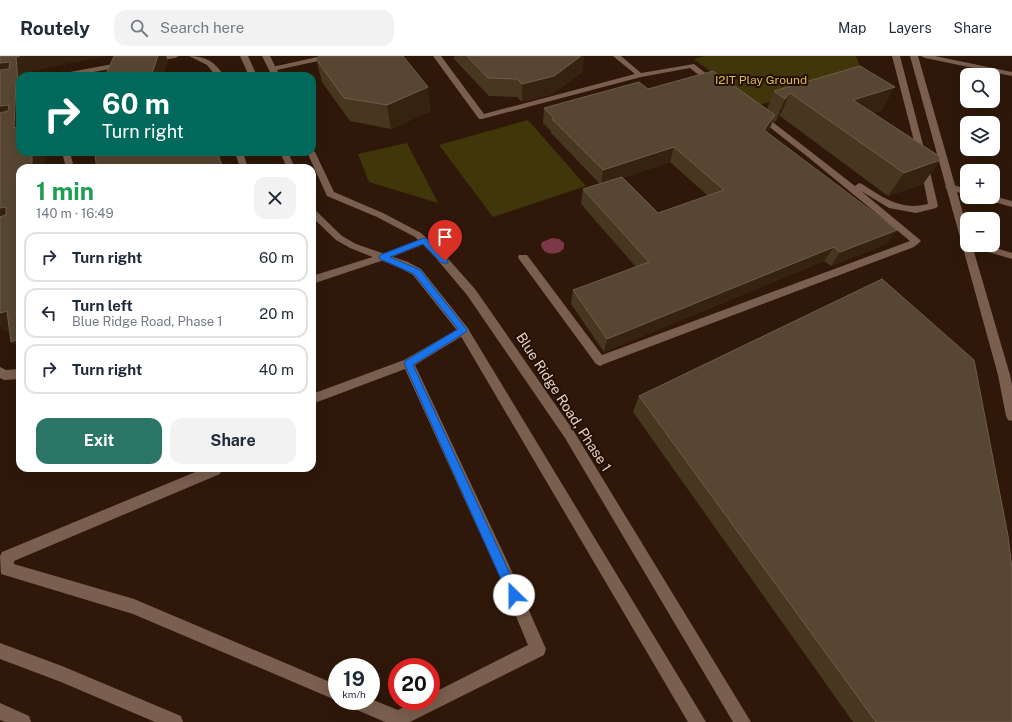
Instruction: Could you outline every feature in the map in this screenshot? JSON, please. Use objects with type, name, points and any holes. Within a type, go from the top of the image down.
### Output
[{"type":"street","points":[[144,61],[175,56]]},
{"type":"street","points":[[193,56],[210,63],[218,72]]},
{"type":"street","points":[[244,56],[250,72]]},
{"type":"street","points":[[266,56],[274,72]]},
{"type":"street","points":[[272,68],[332,56]]},
{"type":"street","points":[[437,56],[482,117],[640,75],[691,66],[720,88]]},
{"type":"street","points":[[618,56],[640,75]]},
{"type":"street","points":[[811,155],[889,206],[916,210],[933,206],[925,168],[896,56]]},
{"type":"street","points":[[914,56],[950,187],[960,217]]},
{"type":"street","points":[[925,56],[1012,74]]},
{"type":"street","points":[[80,72],[129,63]]},
{"type":"street","points":[[523,256],[600,362],[911,245],[916,241],[811,155],[750,110]]},
{"type":"street","name":"Blue Ridge Road, Phase 1","points":[[313,156],[330,194],[386,218],[418,235],[451,268],[471,292],[569,434],[743,722]]},
{"type":"street","points":[[950,187],[960,190]]},
{"type":"street","points":[[1000,201],[1012,204]]},
{"type":"street","points":[[316,216],[339,238],[363,250],[417,272],[463,330],[698,722]]},
{"type":"street","points":[[316,279],[383,257],[424,240]]},
{"type":"street","points":[[971,252],[1004,375],[1012,416]]},
{"type":"street","points":[[998,252],[1012,256]]},
{"type":"street","points":[[316,398],[408,363],[463,330]]},
{"type":"street","points":[[377,710],[398,719],[538,649],[500,561],[408,363]]},
{"type":"street","points":[[0,372],[4,375],[16,374]]},
{"type":"street","points":[[209,472],[7,558],[6,569],[134,608],[328,689]]},
{"type":"street","points":[[0,651],[62,674],[175,722]]},
{"type":"street","points":[[0,711],[23,722]]},
{"type":"green space","name":"I2IT Play Ground","points":[[705,56],[856,56],[863,74],[756,106],[694,59]]},
{"type":"green space","points":[[528,120],[586,186],[493,217],[439,145]]},
{"type":"green space","points":[[407,143],[438,203],[369,182],[358,154]]},
{"type":"shaded area","points":[[552,238],[559,239],[564,243],[564,248],[560,252],[548,253],[542,248],[542,242]]},
{"type":"building","points":[[0,56],[20,56],[16,57],[17,72],[14,128],[16,128],[16,156],[32,156],[32,164],[16,164],[16,340],[11,342],[7,311],[0,313],[0,217],[6,215],[6,207],[0,208],[0,113],[8,111],[9,105],[0,106],[0,70],[9,69],[10,62],[0,63]]},
{"type":"building","points":[[114,56],[158,56],[152,72],[107,72]]},
{"type":"building","points":[[319,56],[403,56],[428,87],[387,105],[344,98],[316,59]]},
{"type":"building","points":[[467,56],[581,56],[554,76],[522,84],[517,79],[488,78]]},
{"type":"building","points":[[860,66],[895,87],[853,100],[939,156],[940,160],[904,173],[790,93],[785,99],[774,91]]},
{"type":"building","points":[[713,71],[775,115],[764,130],[897,230],[840,252],[834,247],[607,339],[573,290],[649,262],[583,189],[622,177],[658,213],[724,190],[674,147],[603,170],[552,119],[554,118],[544,108],[639,82],[648,89]]},
{"type":"building","points":[[95,156],[218,156],[222,164],[96,164]]},
{"type":"building","points":[[882,279],[974,360],[1008,536],[1012,569],[1012,722],[876,722],[639,396]]},
{"type":"route","points":[[445,261],[424,240],[383,257],[417,272],[463,330],[408,363],[503,568],[514,595]]}]
